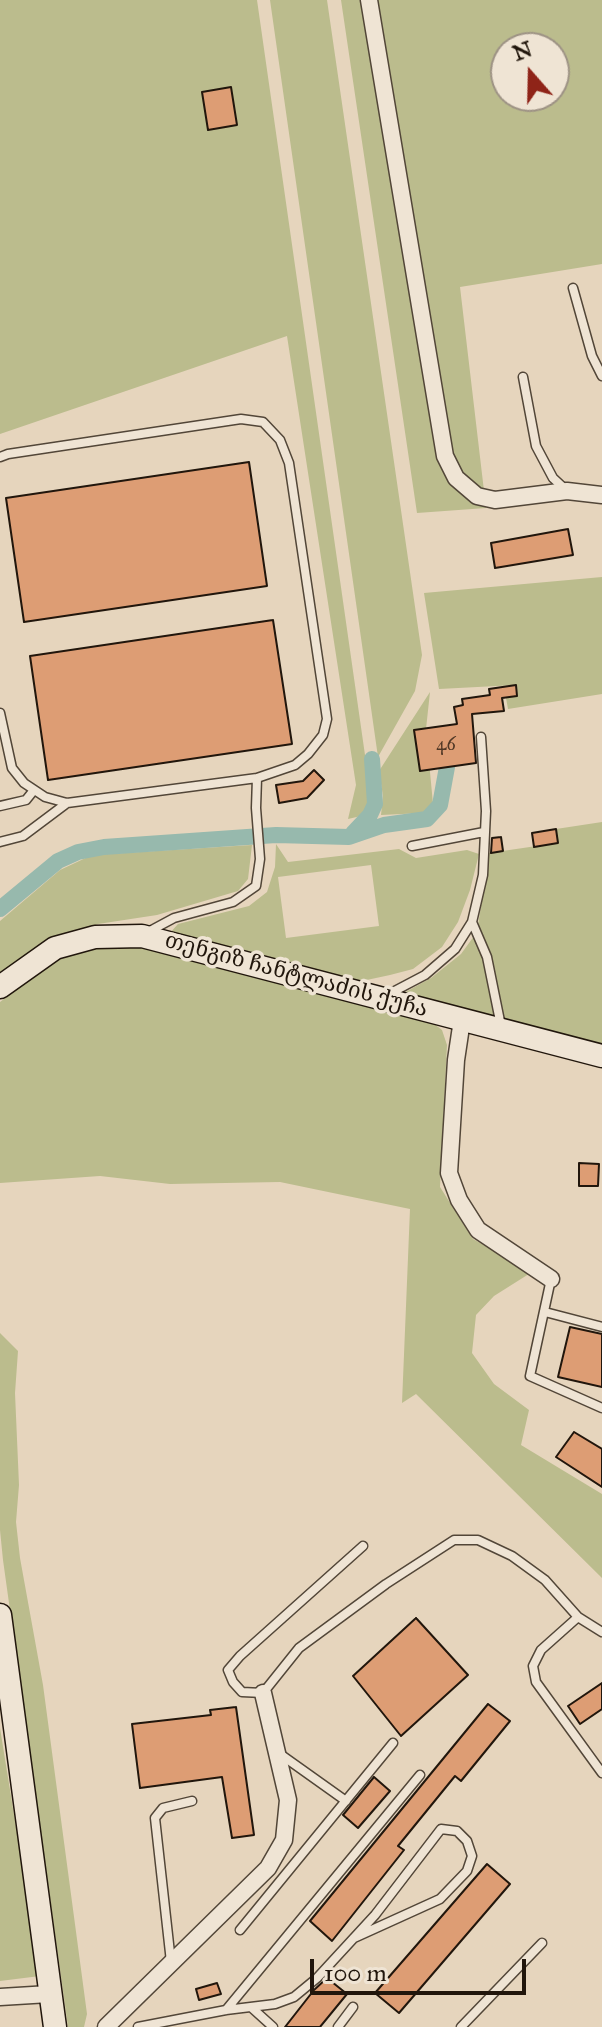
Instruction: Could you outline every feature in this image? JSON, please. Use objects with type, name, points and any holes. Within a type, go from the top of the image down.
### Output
[{"type":"street","points":[[369,0],[445,456],[456,478],[477,496],[495,500],[567,491],[602,495]]},
{"type":"street","name":"თენგიზ ჩანტლაძის ქუჩა","points":[[0,987],[55,948],[95,937],[142,936],[602,1056]]},
{"type":"street","points":[[462,1020],[456,1060],[449,1173],[459,1200],[478,1230],[551,1279]]},
{"type":"street","points":[[0,1615],[55,2027]]},
{"type":"street","points":[[106,2027],[268,1868],[284,1840],[288,1800],[263,1693]]},
{"type":"street","points":[[0,1997],[49,1994]]},
{"type":"lane","points":[[573,288],[592,356],[602,376]]},
{"type":"lane","points":[[523,377],[536,446],[553,478],[567,491]]},
{"type":"lane","points":[[0,457],[241,419],[263,422],[280,440],[289,463],[327,719],[323,735],[295,765],[257,778],[67,803],[45,797],[24,783],[12,768],[2,739],[0,713]]},
{"type":"lane","points":[[382,998],[425,975],[455,949],[472,922],[483,875],[486,811],[481,737]]},
{"type":"lane","points":[[3,772],[12,768]]},
{"type":"lane","points":[[142,936],[174,918],[233,902],[256,886],[260,859],[257,778]]},
{"type":"lane","points":[[0,806],[26,800],[34,790]]},
{"type":"lane","points":[[0,842],[23,836],[67,803]]},
{"type":"lane","points":[[412,846],[484,832]]},
{"type":"lane","points":[[472,922],[487,957],[502,1031]]},
{"type":"lane","points":[[551,1279],[530,1376],[602,1408]]},
{"type":"lane","points":[[545,1312],[602,1327]]},
{"type":"lane","points":[[363,1546],[228,1670],[242,1692],[263,1693],[299,1648],[386,1584],[454,1540],[478,1540],[512,1556],[545,1580],[578,1617],[602,1632]]},
{"type":"lane","points":[[578,1617],[541,1650],[533,1666],[536,1682],[602,1773]]},
{"type":"lane","points":[[240,1930],[393,1743]]},
{"type":"lane","points":[[276,1751],[346,1801]]},
{"type":"lane","points":[[226,2010],[420,1775]]},
{"type":"lane","points":[[171,1963],[155,1818],[163,1808],[192,1801]]},
{"type":"lane","points":[[138,2027],[275,2004],[294,1997],[317,1978],[375,1915],[441,1829],[457,1831],[467,1841],[472,1856],[467,1871],[440,1899],[354,1938]]},
{"type":"lane","points":[[461,2027],[542,1943]]},
{"type":"lane","points":[[338,2027],[353,2007]]},
{"type":"lane","points":[[252,2008],[273,2027]]},
{"type":"green space","points":[[0,0],[257,0],[368,776],[370,802],[361,816],[348,819],[356,785],[287,336],[0,434]]},
{"type":"green space","points":[[270,0],[327,0],[422,655],[415,691],[378,757]]},
{"type":"green space","points":[[341,0],[602,0],[602,264],[460,287],[486,508],[417,513]]},
{"type":"green space","points":[[602,577],[602,694],[508,709],[506,698],[517,696],[516,685],[439,689],[424,593]]},
{"type":"green space","points":[[430,692],[426,729],[433,804],[430,810],[423,813],[381,815],[383,796],[379,771]]},
{"type":"green space","points":[[602,822],[602,1051],[402,994],[431,978],[461,954],[477,932],[489,853],[557,843],[556,829]]},
{"type":"green space","points":[[276,844],[288,862],[399,849],[416,858],[467,850],[479,854],[458,922],[442,947],[413,969],[390,975],[362,981],[169,934],[178,924],[249,906],[267,892],[275,867]],"holes":[[[371,865],[379,926],[286,938],[278,877]]]},
{"type":"green space","points":[[252,845],[248,879],[238,891],[157,915],[98,924],[52,942],[0,976],[0,921],[60,870],[92,855]]},
{"type":"green space","points":[[100,944],[137,944],[429,1020],[442,1030],[447,1045],[440,1187],[473,1239],[532,1272],[494,1296],[476,1315],[472,1353],[494,1384],[529,1410],[521,1445],[602,1494],[602,1578],[416,1394],[402,1403],[410,1209],[280,1182],[170,1184],[100,1176],[0,1183],[0,1002],[60,957]]},
{"type":"green space","points":[[0,1333],[18,1351],[15,1393],[19,1485],[16,1522],[43,1685],[87,2014],[84,2027],[68,2027],[3,1560],[0,1530]]},
{"type":"green space","points":[[0,1728],[40,1976],[0,1981]]},
{"type":"building","points":[[231,87],[237,125],[208,130],[202,92]]},
{"type":"building","points":[[249,462],[267,586],[24,622],[6,498]]},
{"type":"building","points":[[568,529],[573,555],[495,568],[491,543]]},
{"type":"building","points":[[273,620],[292,744],[48,780],[30,656]]},
{"type":"building","points":[[516,685],[517,696],[502,698],[504,711],[472,714],[476,763],[420,771],[414,730],[457,724],[454,707],[463,705],[462,699],[490,695],[489,689]]},
{"type":"building","points":[[314,770],[324,780],[307,798],[279,803],[276,785],[303,781]]},
{"type":"building","points":[[556,829],[558,843],[534,847],[532,833]]},
{"type":"building","points":[[501,837],[503,851],[491,853],[492,838]]},
{"type":"building","points":[[579,1163],[599,1164],[598,1186],[579,1186]]},
{"type":"building","points":[[570,1327],[602,1334],[602,1387],[558,1377]]},
{"type":"building","points":[[574,1432],[602,1449],[602,1487],[556,1457]]},
{"type":"building","points":[[416,1618],[468,1675],[401,1736],[353,1676]]},
{"type":"building","points":[[602,1683],[602,1709],[580,1724],[568,1706]]},
{"type":"building","points":[[488,1704],[510,1721],[461,1781],[455,1776],[398,1846],[404,1850],[332,1941],[310,1921]]},
{"type":"building","points":[[236,1707],[254,1835],[232,1838],[222,1777],[140,1788],[132,1724],[211,1715],[210,1710]]},
{"type":"building","points":[[374,1777],[390,1791],[358,1828],[343,1815]]},
{"type":"building","points":[[487,1864],[510,1884],[399,2013],[375,1993]]},
{"type":"building","points":[[327,1978],[347,1994],[320,2027],[285,2027],[314,1990]]},
{"type":"building","points":[[217,1983],[221,1994],[199,2000],[196,1989]]},
{"type":"waterway","points":[[353,833],[370,815],[375,804],[372,759]]},
{"type":"waterway","points":[[0,909],[58,861],[78,852],[104,847],[276,835],[349,837],[384,825],[427,819],[440,805],[447,767]]}]
